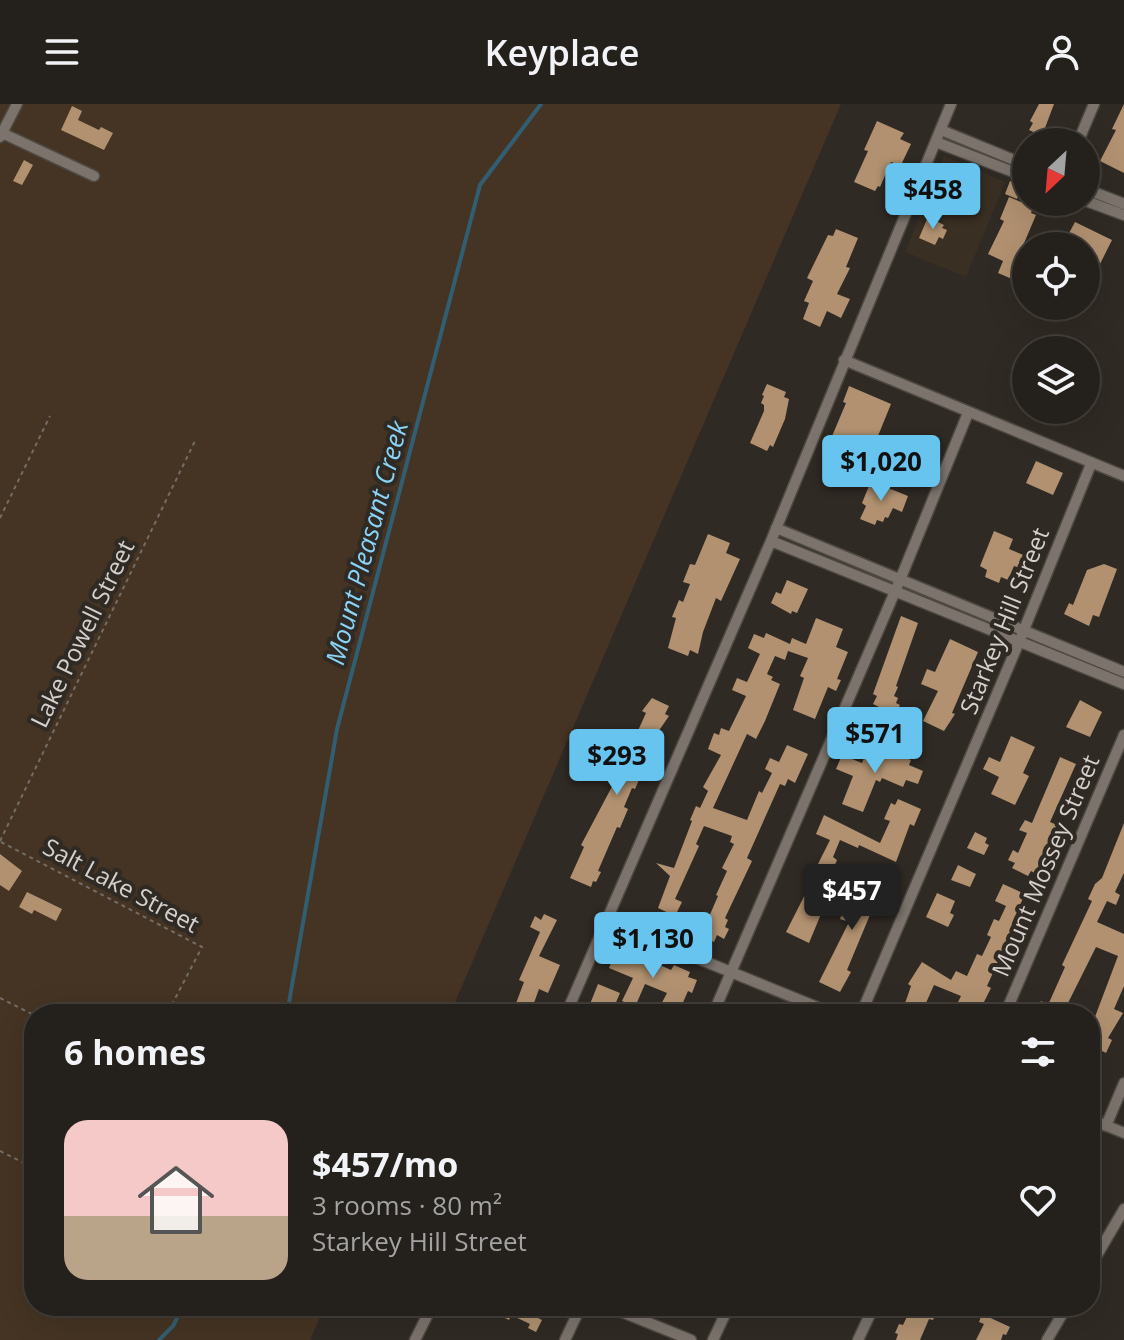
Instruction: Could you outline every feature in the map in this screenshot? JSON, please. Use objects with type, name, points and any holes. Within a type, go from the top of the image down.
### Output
[{"type":"street","points":[[17,104],[1,135],[94,176]]},
{"type":"street","points":[[571,1004],[771,541],[951,104]]},
{"type":"street","points":[[1084,128],[1094,104]]},
{"type":"street","points":[[941,130],[1012,159]]},
{"type":"street","points":[[936,142],[1012,172]]},
{"type":"street","points":[[1100,195],[1124,204]]},
{"type":"street","points":[[1100,206],[1124,215]]},
{"type":"street","points":[[844,360],[1124,476]]},
{"type":"street","points":[[718,1004],[968,413]]},
{"type":"street","name":"Starkey Hill Street","points":[[865,1004],[1091,464]]},
{"type":"street","points":[[776,528],[897,585],[1124,684]]},
{"type":"street","points":[[771,541],[897,585]]},
{"type":"street","points":[[1021,637],[1124,672]]},
{"type":"street","name":"Mount Mossey Street","points":[[1009,1004],[1124,735]]},
{"type":"street","points":[[608,922],[808,1004]]},
{"type":"street","points":[[1106,1126],[1124,1083]]},
{"type":"street","points":[[1100,1123],[1124,1133]]},
{"type":"street","points":[[1100,1250],[1124,1209]]},
{"type":"street","points":[[415,1340],[427,1316]]},
{"type":"street","points":[[565,1340],[576,1316]]},
{"type":"street","points":[[632,1316],[691,1340]]},
{"type":"street","points":[[713,1340],[724,1316]]},
{"type":"street","points":[[858,1340],[869,1316]]},
{"type":"street","points":[[1047,1340],[1061,1316]]},
{"type":"path","points":[[0,518],[50,416]]},
{"type":"path","name":"Lake Powell Street","points":[[0,841],[195,441]]},
{"type":"path","name":"Salt Lake Street","points":[[0,841],[202,947],[172,1004]]},
{"type":"path","points":[[0,998],[24,1010]]},
{"type":"path","points":[[0,1151],[24,1163]]},
{"type":"shaded area","points":[[0,104],[841,104],[454,1004],[24,1004],[24,1316],[321,1316],[310,1340],[0,1340]]},
{"type":"shaded area","points":[[944,156],[1005,182],[966,277],[905,252]]},
{"type":"building","points":[[1039,104],[1054,104],[1045,128],[1030,128],[1033,123],[1030,121]]},
{"type":"building","points":[[1124,104],[1124,173],[1100,161],[1116,130],[1112,129]]},
{"type":"building","points":[[72,106],[82,111],[78,120],[113,133],[104,150],[61,130]]},
{"type":"building","points":[[877,121],[904,133],[900,139],[911,144],[901,165],[891,162],[880,187],[875,191],[854,182]]},
{"type":"building","points":[[24,160],[33,165],[22,185],[13,181]]},
{"type":"building","points":[[952,166],[970,174],[960,196],[950,191],[954,184],[946,180]]},
{"type":"building","points":[[1010,181],[1012,182],[1012,197],[1005,194]]},
{"type":"building","points":[[1009,197],[1012,198],[1012,216],[1036,216],[1029,232],[1012,232],[1012,279],[998,273],[1003,261],[988,254],[1004,221],[1000,219]]},
{"type":"building","points":[[928,217],[944,225],[942,228],[947,230],[943,239],[939,237],[935,245],[919,238]]},
{"type":"building","points":[[1075,222],[1096,232],[1070,232]]},
{"type":"building","points":[[836,229],[858,238],[846,267],[850,268],[837,294],[850,299],[841,318],[827,311],[820,327],[803,319],[809,303],[804,301],[813,281],[807,278],[828,235],[833,236]]},
{"type":"building","points":[[1100,234],[1112,240],[1100,264]]},
{"type":"building","points":[[767,384],[786,392],[784,397],[789,399],[785,419],[773,447],[770,445],[767,451],[750,443],[764,411],[761,403]]},
{"type":"building","points":[[849,386],[891,404],[869,458],[830,441],[846,403],[843,402]]},
{"type":"building","points":[[1036,461],[1063,473],[1053,495],[1026,483]]},
{"type":"building","points":[[871,481],[908,496],[902,512],[893,508],[888,518],[885,517],[883,522],[877,520],[875,525],[860,519],[866,506],[862,503]]},
{"type":"building","points":[[994,531],[1013,539],[1009,549],[1026,556],[1021,568],[1014,566],[1008,580],[1001,577],[999,583],[985,577],[987,570],[980,566]]},
{"type":"building","points":[[708,534],[730,543],[726,553],[740,559],[721,601],[716,598],[698,654],[690,650],[688,656],[668,648],[676,618],[672,617],[679,600],[683,602],[690,584],[683,582],[690,564],[695,565]]},
{"type":"building","points":[[1104,564],[1117,569],[1099,617],[1093,615],[1089,626],[1064,614],[1069,603],[1073,605],[1087,570]]},
{"type":"building","points":[[787,580],[808,589],[797,613],[792,611],[791,614],[771,603],[776,592],[781,594]]},
{"type":"building","points":[[901,616],[918,623],[896,686],[894,696],[900,705],[889,719],[877,713],[879,707],[873,704],[877,696],[873,694]]},
{"type":"building","points":[[816,618],[843,629],[836,647],[848,652],[837,679],[841,680],[836,691],[828,687],[815,719],[793,710],[804,678],[800,676],[808,658],[788,651],[785,660],[775,656],[767,674],[780,684],[765,721],[756,739],[747,734],[713,808],[747,820],[759,791],[762,793],[772,773],[765,769],[770,758],[779,762],[787,745],[808,754],[795,783],[788,779],[785,786],[780,784],[747,858],[752,861],[725,918],[728,920],[725,927],[729,929],[724,939],[717,935],[714,942],[696,934],[699,926],[695,924],[699,915],[708,919],[718,896],[727,871],[722,868],[734,844],[730,842],[732,836],[704,826],[696,844],[699,846],[675,899],[682,902],[675,916],[658,908],[670,876],[656,863],[674,868],[696,806],[700,808],[708,791],[703,787],[721,755],[708,749],[714,733],[719,735],[721,728],[729,731],[746,696],[732,690],[737,678],[747,682],[760,654],[748,648],[754,634],[764,638],[766,633],[790,644],[792,638],[806,644]]},
{"type":"building","points":[[950,639],[978,652],[952,713],[955,714],[944,731],[923,721],[938,691],[921,684],[927,669],[935,672]]},
{"type":"building","points":[[652,698],[669,706],[665,714],[669,716],[658,732],[654,729],[643,761],[639,759],[632,776],[639,780],[635,789],[632,788],[624,807],[628,809],[598,871],[601,872],[591,887],[570,878],[584,847],[581,845],[616,779],[624,756],[618,753],[623,742],[631,746],[646,713],[642,711]]},
{"type":"building","points":[[1080,700],[1102,712],[1090,737],[1066,727]]},
{"type":"building","points":[[1011,736],[1035,747],[1023,773],[1029,776],[1015,805],[991,794],[999,777],[983,769],[989,757],[1000,762]]},
{"type":"building","points":[[869,746],[911,760],[909,765],[923,771],[918,784],[906,780],[903,787],[882,778],[880,782],[876,780],[863,812],[842,804],[853,776],[836,769],[842,755],[862,763]]},
{"type":"building","points":[[1060,757],[1076,764],[1050,822],[1057,825],[1057,829],[1039,863],[1043,865],[1038,875],[1031,871],[1028,876],[1012,868],[1015,863],[1008,860],[1013,850],[1018,853],[1027,833],[1019,830],[1025,820],[1032,823]]},
{"type":"building","points":[[898,799],[921,809],[914,826],[910,824],[896,862],[840,840],[833,857],[837,860],[836,868],[824,896],[828,897],[809,943],[786,932],[830,840],[816,834],[824,815],[880,843],[890,821],[884,819],[891,803],[895,805]]},
{"type":"building","points":[[1124,823],[1124,873],[1115,892],[1120,895],[1116,905],[1107,901],[1097,922],[1124,934],[1124,986],[1114,1009],[1123,1013],[1108,1038],[1112,1040],[1106,1053],[1102,1051],[1100,1056],[1100,1004],[1118,956],[1096,947],[1068,1004],[1048,1004],[1065,967],[1062,965],[1092,901],[1088,899],[1095,884],[1102,878]]},
{"type":"building","points":[[975,832],[987,838],[985,843],[989,845],[984,855],[967,848]]},
{"type":"building","points":[[0,854],[22,871],[9,891],[0,885]]},
{"type":"building","points":[[958,865],[976,874],[970,887],[951,880]]},
{"type":"building","points":[[865,874],[882,881],[880,884],[885,887],[880,899],[877,898],[847,970],[851,972],[840,992],[819,982],[849,922],[840,919],[850,895],[855,897]]},
{"type":"building","points":[[1003,884],[1025,894],[1012,923],[1018,926],[987,986],[991,988],[983,1004],[957,1004],[961,996],[934,985],[925,1004],[905,1004],[911,986],[908,984],[922,962],[951,980],[956,971],[967,976],[977,954],[982,956],[991,937],[987,935],[994,919],[999,921],[1006,906],[995,901]]},
{"type":"building","points":[[27,892],[62,909],[56,921],[34,910],[32,914],[19,907]]},
{"type":"building","points":[[937,893],[955,901],[950,913],[954,915],[948,927],[926,917]]},
{"type":"building","points":[[544,914],[557,920],[539,956],[560,965],[548,993],[539,989],[534,1004],[516,1004],[524,982],[519,980],[540,932],[530,927],[535,916],[541,920]]},
{"type":"building","points":[[618,946],[671,970],[674,965],[690,972],[688,977],[697,980],[692,993],[688,991],[682,1004],[661,1004],[667,993],[645,984],[636,1004],[628,1004],[622,1001],[633,978],[609,968]]},
{"type":"building","points":[[598,984],[620,993],[615,1004],[590,1004]]},
{"type":"building","points":[[513,1316],[539,1316],[542,1320],[536,1332],[528,1328],[530,1324]]},
{"type":"building","points":[[907,1316],[935,1316],[933,1320],[929,1319],[920,1340],[896,1340],[899,1324],[903,1325]]},
{"type":"building","points":[[981,1316],[986,1316],[1010,1327],[1001,1340],[976,1340],[984,1324],[979,1322]]},
{"type":"waterway","name":"Mount Pleasant Creek","points":[[289,1004],[337,729],[480,185],[541,104]]},
{"type":"waterway","name":"Mount Pleasant Creek","points":[[159,1340],[178,1316]]}]
